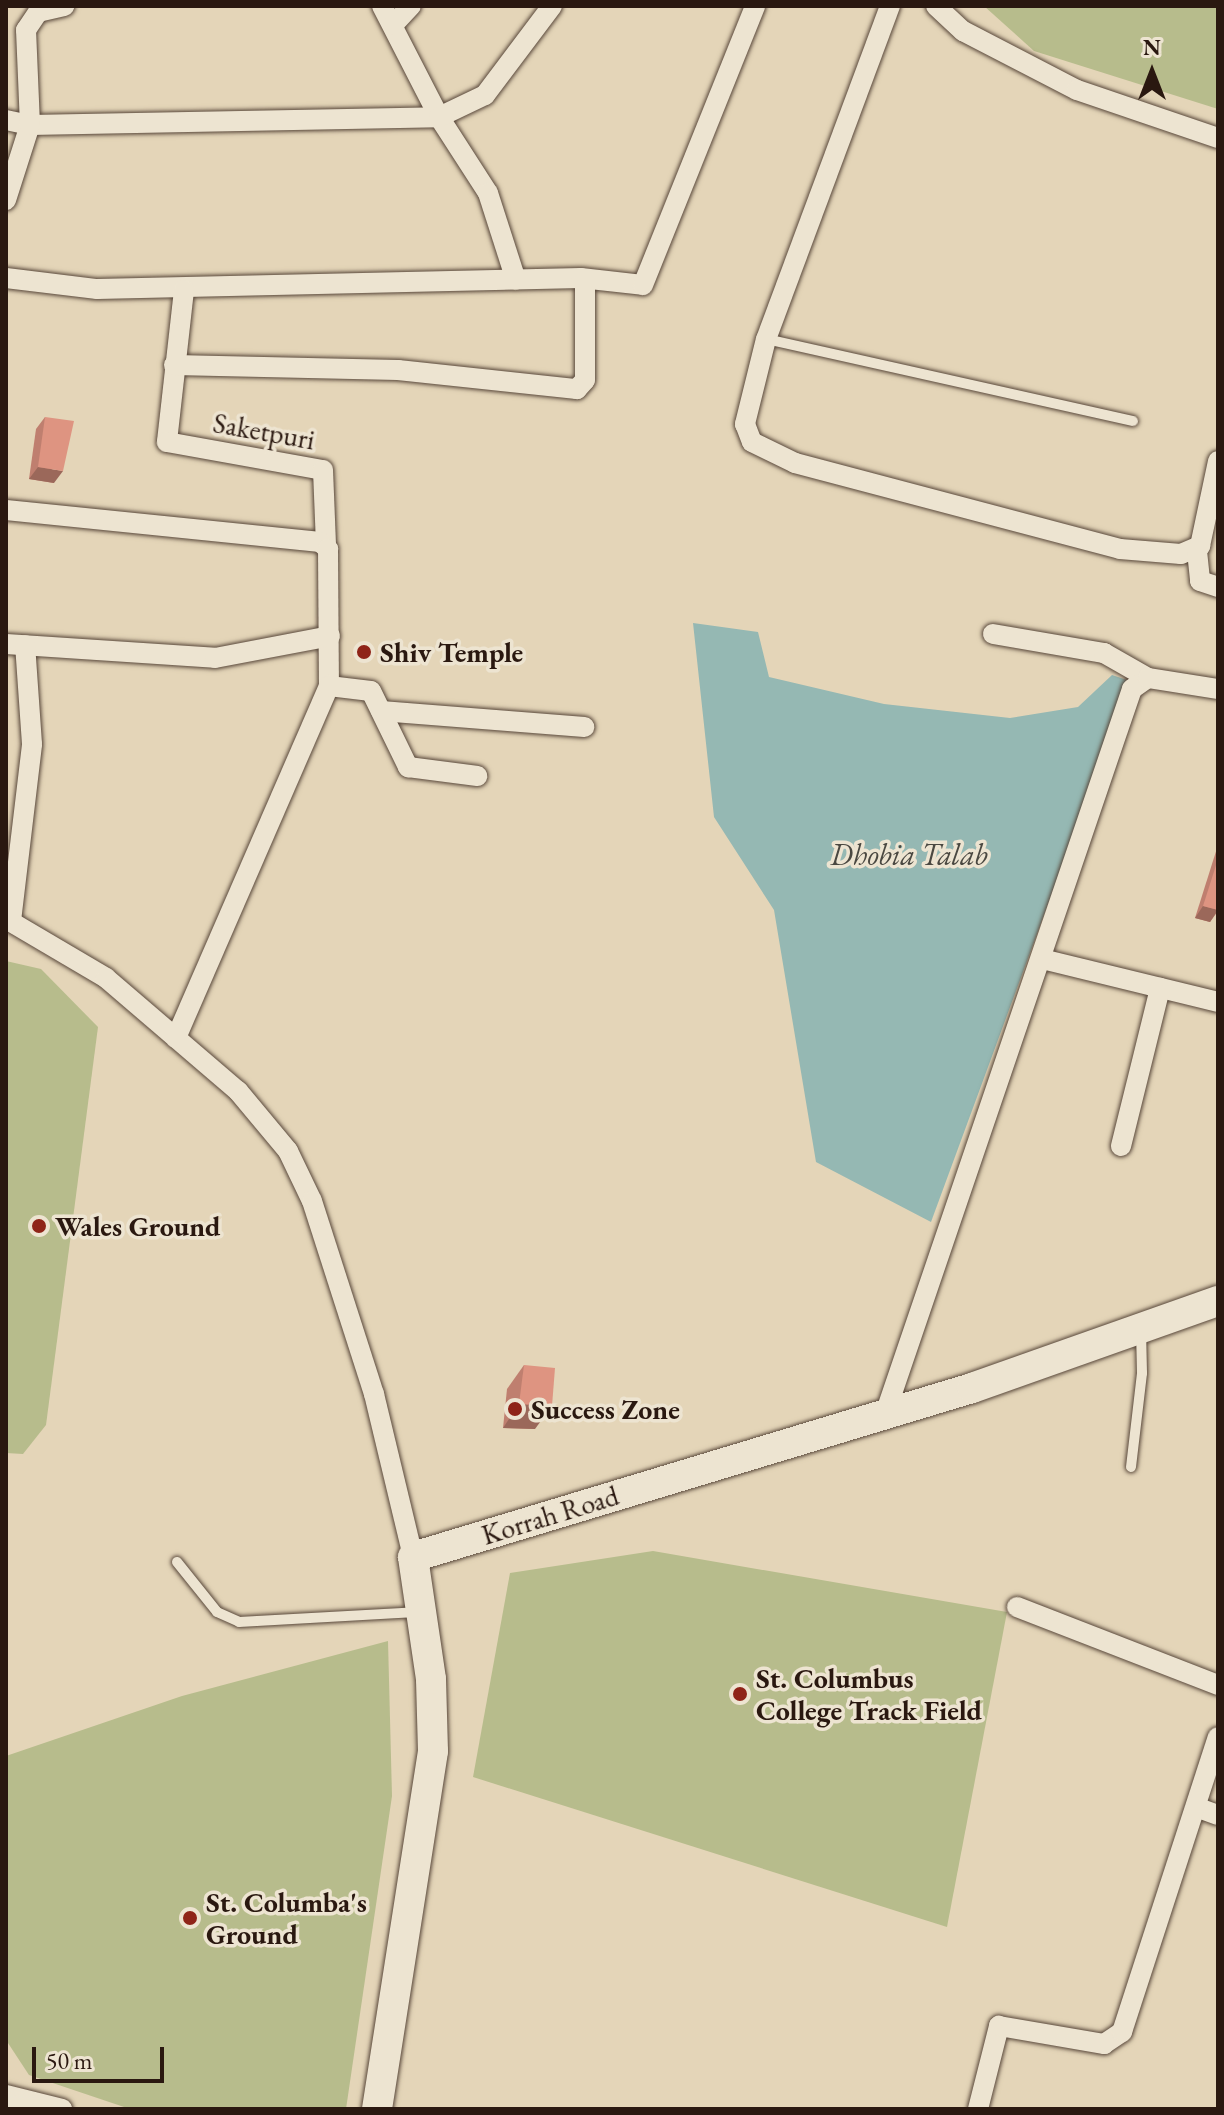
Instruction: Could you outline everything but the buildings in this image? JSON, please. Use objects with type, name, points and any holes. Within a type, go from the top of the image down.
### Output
[{"type":"main road","name":"Korrah Road","points":[[413,1557],[885,1414],[1218,1301]]},
{"type":"main road","points":[[377,2109],[433,1751],[423,1611],[413,1557]]},
{"type":"street","points":[[6,200],[30,125],[26,30],[31,16],[64,6]]},
{"type":"street","points":[[382,6],[439,117],[488,193],[516,280]]},
{"type":"street","points":[[393,25],[411,6]]},
{"type":"street","points":[[6,120],[30,125],[439,117],[485,95],[552,6]]},
{"type":"street","points":[[6,278],[97,289],[184,290],[585,279],[643,285],[755,6]]},
{"type":"street","points":[[890,6],[766,339],[745,424],[752,442],[795,463],[1120,549],[1197,551]]},
{"type":"street","points":[[936,6],[963,31],[1077,90],[1218,138]]},
{"type":"street","points":[[184,290],[174,365],[398,370],[577,389],[585,380],[585,279]]},
{"type":"street","name":"Saketpuri","points":[[174,365],[167,442],[323,470],[326,545]]},
{"type":"street","points":[[1218,461],[1197,551],[1200,581],[1218,587]]},
{"type":"street","points":[[6,510],[326,545],[329,686],[176,1038]]},
{"type":"street","points":[[993,634],[1104,653],[1148,678],[1218,689]]},
{"type":"street","points":[[330,636],[215,658],[16,644],[32,744],[8,920],[106,978],[238,1091],[288,1151],[312,1201],[374,1394],[413,1557]]},
{"type":"street","points":[[885,1414],[1132,689],[1148,678]]},
{"type":"street","points":[[329,686],[367,688],[408,767],[477,776]]},
{"type":"street","points":[[381,711],[584,727]]},
{"type":"street","points":[[1042,959],[1218,1002]]},
{"type":"street","points":[[1121,1146],[1160,988]]},
{"type":"street","points":[[1017,1607],[1218,1685]]},
{"type":"street","points":[[978,2109],[999,2026],[1104,2044],[1122,2032],[1218,1737]]},
{"type":"street","points":[[1196,1807],[1218,1815]]},
{"type":"street","points":[[6,2095],[62,2109]]},
{"type":"lane","points":[[766,339],[1133,421]]},
{"type":"lane","points":[[1131,1467],[1142,1373],[1141,1328]]},
{"type":"lane","points":[[177,1562],[217,1612],[239,1622],[423,1611]]},
{"type":"green space","points":[[984,6],[1218,6],[1218,109],[1034,51]]},
{"type":"green space","name":"Wales Ground","points":[[6,961],[41,969],[98,1027],[46,1425],[23,1454],[6,1453]]},
{"type":"green space","name":"St. Columbus College Track Field","points":[[653,1551],[1007,1612],[947,1927],[473,1777],[510,1573]]},
{"type":"green space","name":"St. Columba's Ground","points":[[388,1641],[392,1796],[346,2109],[130,2109],[29,2075],[6,2040],[6,1756],[182,1696]]},
{"type":"water","name":"Dhobia Talab","points":[[693,623],[758,632],[769,677],[884,704],[1010,718],[1078,707],[1112,675],[1130,681],[931,1222],[816,1162],[774,910],[714,817]]},
{"type":"place","name":"Shiv Temple","points":[[364,652]]},
{"type":"place","name":"Wales Ground","points":[[39,1226]]},
{"type":"place","name":"Success Zone","points":[[515,1409]]},
{"type":"place","name":"St. Columbus College Track Field","points":[[740,1694]]},
{"type":"place","name":"St. Columba's Ground","points":[[190,1918]]}]
